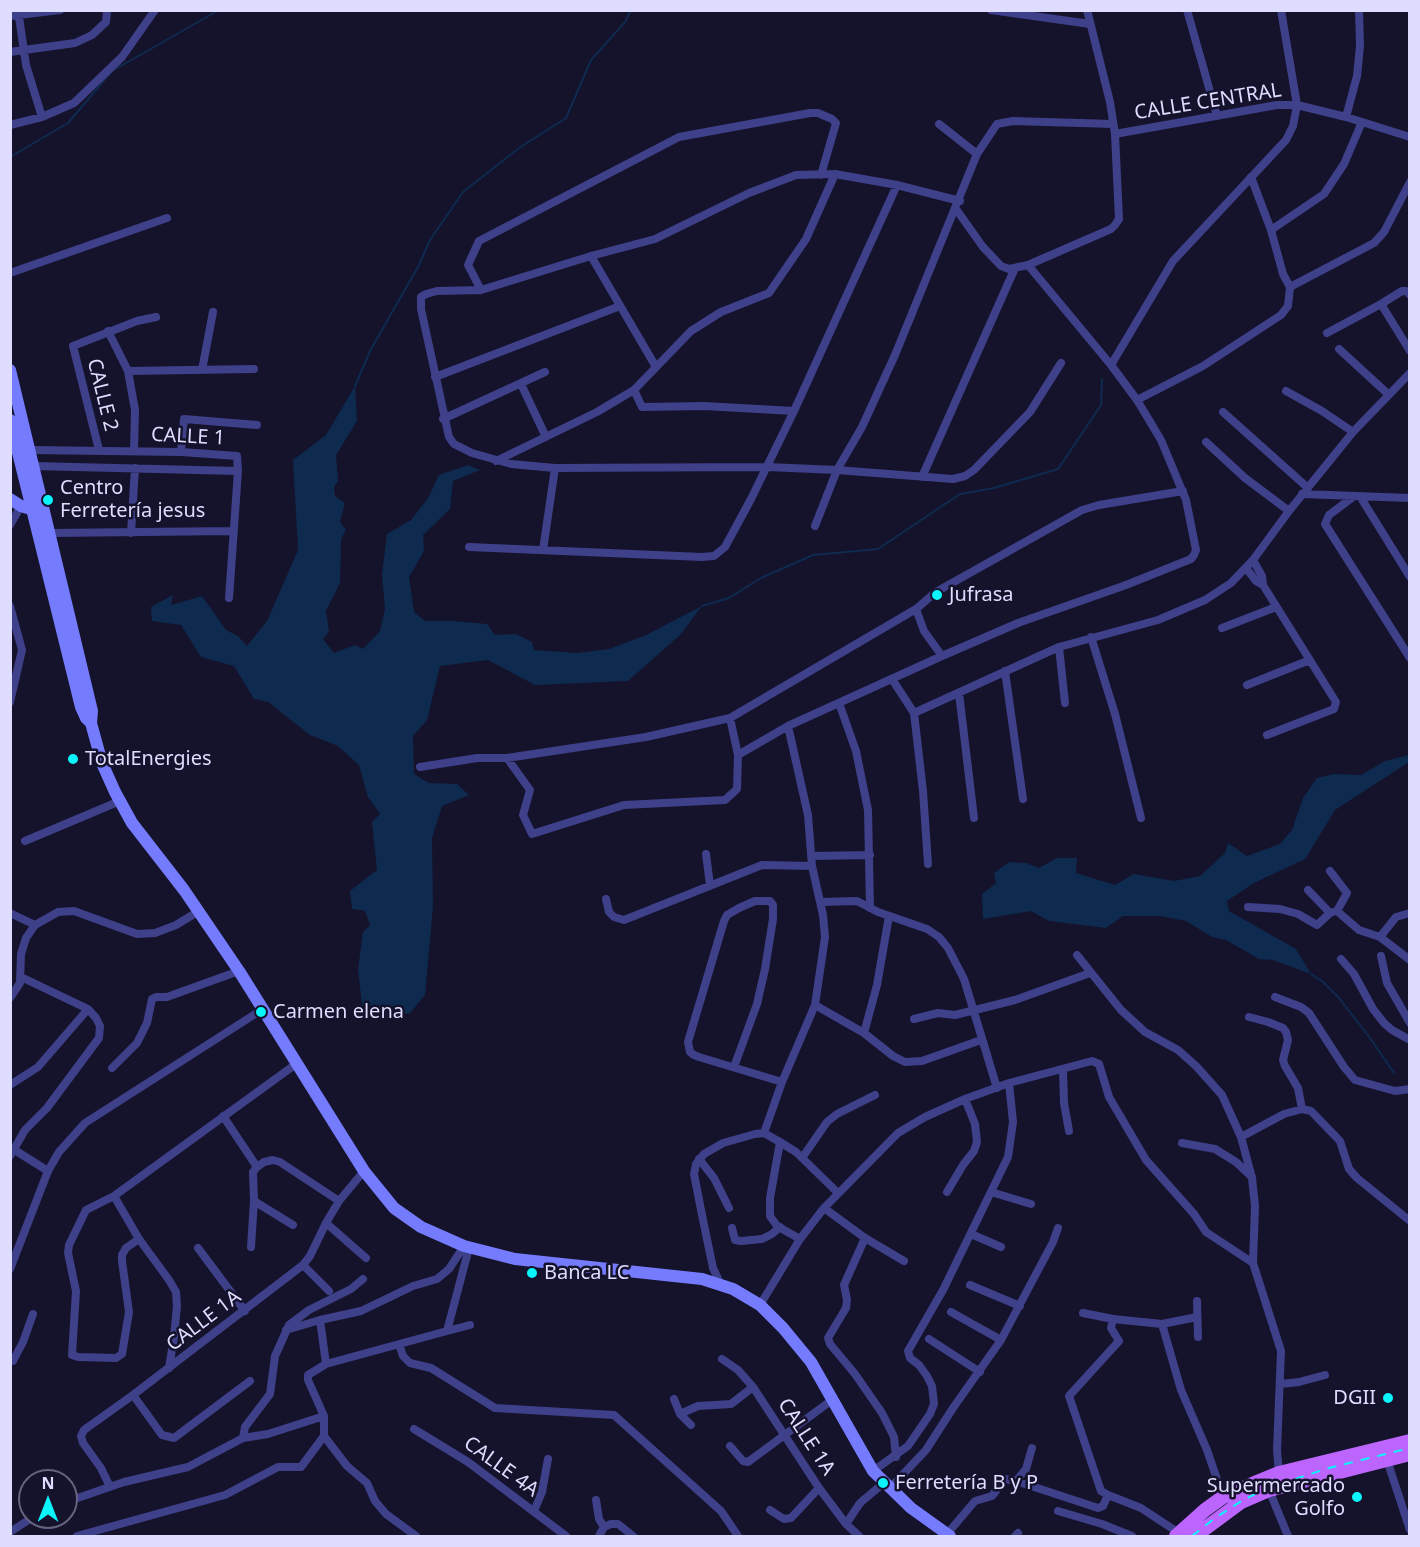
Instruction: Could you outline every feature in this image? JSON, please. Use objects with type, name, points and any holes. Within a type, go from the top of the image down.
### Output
[{"type":"main road","points":[[1178,1535],[1223,1497],[1279,1473],[1410,1441]]},
{"type":"main road","points":[[1195,1536],[1241,1502],[1269,1490],[1410,1454]]},
{"type":"street","points":[[42,117],[27,65],[16,14],[60,10]]},
{"type":"street","points":[[10,52],[75,43],[92,35],[106,22],[107,10]]},
{"type":"street","points":[[10,125],[42,117],[74,103],[122,57],[155,10]]},
{"type":"street","points":[[991,10],[1090,24]]},
{"type":"street","points":[[1061,363],[1030,412],[974,470],[965,476],[953,479],[767,467],[555,468],[495,461],[454,444],[449,437],[444,419],[421,309],[421,297],[437,291],[481,290],[655,239],[749,193],[796,175],[835,174],[897,185],[958,205],[983,248],[1001,266],[1015,268],[1028,265],[1111,229],[1119,219],[1115,134],[1110,102],[1087,10]]},
{"type":"street","points":[[1187,10],[1216,116]]},
{"type":"street","points":[[1111,365],[1173,261],[1286,140],[1293,126],[1297,105],[1281,10]]},
{"type":"street","points":[[1346,117],[1357,76],[1359,10]]},
{"type":"street","name":"CALLE CENTRAL","points":[[1115,134],[1277,105],[1297,105],[1346,117],[1410,137]]},
{"type":"street","points":[[481,290],[468,265],[479,241],[679,137],[818,113],[836,123],[821,175]]},
{"type":"street","points":[[815,526],[837,470],[862,427],[958,205],[977,154],[997,124],[1012,120],[1113,124]]},
{"type":"street","points":[[1272,230],[1324,194],[1344,164],[1362,122]]},
{"type":"street","points":[[939,124],[977,154]]},
{"type":"street","points":[[495,461],[597,412],[634,390],[691,331],[721,312],[769,293],[806,238],[835,174]]},
{"type":"street","points":[[1137,400],[1203,366],[1281,315],[1288,306],[1290,287],[1283,274],[1272,230],[1251,177]]},
{"type":"street","points":[[1290,287],[1374,243],[1384,232],[1410,182]]},
{"type":"street","points":[[469,547],[702,557],[714,556],[725,548],[794,411],[897,185]]},
{"type":"street","points":[[10,273],[167,218]]},
{"type":"street","points":[[591,256],[656,367]]},
{"type":"street","points":[[738,755],[788,726],[1018,623],[1191,560],[1196,550],[1186,500],[1161,440],[1137,400],[1111,365],[1028,265]]},
{"type":"street","points":[[922,477],[1015,268]]},
{"type":"street","points":[[1327,333],[1402,291],[1410,295]]},
{"type":"street","points":[[1381,304],[1410,351]]},
{"type":"street","points":[[435,377],[620,306]]},
{"type":"street","points":[[202,370],[213,312]]},
{"type":"street","points":[[134,451],[135,410],[128,371],[108,331],[156,317]]},
{"type":"street","name":"CALLE 2","points":[[99,450],[73,349],[75,344],[108,331]]},
{"type":"street","points":[[1339,349],[1388,394]]},
{"type":"street","points":[[128,371],[254,369]]},
{"type":"street","points":[[10,370],[92,711],[91,723],[102,763],[132,823],[199,911],[364,1171],[393,1208],[421,1227],[466,1247],[535,1262],[702,1278],[720,1284],[760,1305],[783,1328],[811,1362],[873,1471],[911,1508],[948,1535],[975,1502],[992,1496],[1005,1479],[1098,1508],[1103,1506],[1108,1495]]},
{"type":"street","points":[[444,419],[545,372]]},
{"type":"street","points":[[914,713],[1059,647],[1158,620],[1205,600],[1231,583],[1253,560],[1288,511],[1353,432],[1410,373]]},
{"type":"street","points":[[521,384],[546,437]]},
{"type":"street","points":[[634,390],[642,407],[704,406],[794,411]]},
{"type":"street","points":[[1286,391],[1353,432]]},
{"type":"street","points":[[1223,412],[1305,491],[1357,497],[1410,498]]},
{"type":"street","points":[[181,452],[184,419],[256,425]]},
{"type":"street","points":[[10,420],[21,505],[81,707],[91,723]]},
{"type":"street","points":[[1206,442],[1245,478],[1288,511]]},
{"type":"street","name":"CALLE 1","points":[[30,450],[181,452],[237,456],[238,471],[229,598]]},
{"type":"street","points":[[34,466],[238,471]]},
{"type":"street","points":[[131,533],[135,468]]},
{"type":"street","points":[[543,550],[555,468]]},
{"type":"street","points":[[420,767],[477,758],[507,758],[646,737],[730,718],[916,609],[936,592],[1082,510],[1099,505],[1182,492]]},
{"type":"street","points":[[1357,497],[1410,577]]},
{"type":"street","points":[[1357,497],[1329,515],[1325,524],[1410,658]]},
{"type":"street","points":[[21,505],[44,512]]},
{"type":"street","points":[[10,525],[21,505]]},
{"type":"street","points":[[49,533],[234,531]]},
{"type":"street","points":[[1253,560],[1276,608],[1336,702],[1334,709],[1267,735]]},
{"type":"street","points":[[1246,568],[1256,581],[1263,585]]},
{"type":"street","points":[[10,606],[22,650],[10,702]]},
{"type":"street","points":[[1222,628],[1276,608]]},
{"type":"street","points":[[916,609],[924,631],[942,656]]},
{"type":"street","points":[[1090,638],[1115,714],[1141,818]]},
{"type":"street","points":[[1059,647],[1065,703]]},
{"type":"street","points":[[10,653],[22,650]]},
{"type":"street","points":[[1247,685],[1310,660]]},
{"type":"street","points":[[1005,671],[1023,800]]},
{"type":"street","points":[[892,679],[914,713],[928,864]]},
{"type":"street","points":[[959,693],[974,818]]},
{"type":"street","points":[[839,702],[856,751],[868,810],[870,908]]},
{"type":"street","points":[[507,758],[530,790],[523,815],[532,834],[624,805],[725,800],[737,789],[738,755],[730,718]]},
{"type":"street","points":[[764,1133],[782,1082],[815,1005],[825,937],[821,902],[812,866],[808,815],[788,726]]},
{"type":"street","points":[[25,841],[120,801]]},
{"type":"street","points":[[706,854],[710,885]]},
{"type":"street","points":[[812,856],[870,855]]},
{"type":"street","points":[[606,900],[609,912],[614,917],[624,920],[762,865],[812,866]]},
{"type":"street","points":[[1248,907],[1280,909],[1298,914],[1317,925],[1333,912],[1347,894],[1330,871]]},
{"type":"street","points":[[1308,890],[1333,912],[1359,930],[1380,937],[1410,960]]},
{"type":"street","points":[[734,1067],[757,1004],[765,969],[773,919],[773,905],[770,901],[755,901],[727,915],[689,1036],[688,1048],[694,1055],[782,1082]]},
{"type":"street","points":[[821,902],[857,901],[889,916],[927,929],[939,937],[952,955],[964,979],[997,1088]]},
{"type":"street","points":[[10,998],[20,983],[21,954],[27,938],[35,925],[58,912],[74,911],[137,934],[155,933],[176,925],[199,911]]},
{"type":"street","points":[[10,913],[35,925]]},
{"type":"street","points":[[1380,937],[1396,917],[1410,914]]},
{"type":"street","points":[[864,1033],[877,985],[889,916]]},
{"type":"street","points":[[1077,956],[1121,1010],[1144,1032],[1178,1050],[1196,1066],[1222,1095],[1241,1137],[1252,1178],[1255,1206],[1253,1263],[1281,1351],[1277,1450],[1279,1473]]},
{"type":"street","points":[[1381,956],[1388,983],[1410,1023]]},
{"type":"street","points":[[1341,959],[1354,974],[1373,1009],[1384,1023],[1410,1040]]},
{"type":"street","points":[[112,1068],[137,1043],[147,1023],[152,999],[167,997],[238,971]]},
{"type":"street","points":[[914,1019],[938,1013],[955,1015],[1016,1000],[1090,974]]},
{"type":"street","points":[[21,977],[88,1009],[100,1026],[99,1038],[47,1108],[25,1130],[12,1153],[48,1171]]},
{"type":"street","points":[[1275,997],[1301,1007],[1309,1013],[1355,1080],[1395,1091],[1410,1089]]},
{"type":"street","points":[[815,1005],[864,1033],[904,1062],[921,1061],[981,1040]]},
{"type":"street","points":[[10,1085],[38,1067],[88,1009]]},
{"type":"street","points":[[10,1269],[48,1171],[58,1152],[86,1123],[262,1009]]},
{"type":"street","points":[[1249,1017],[1283,1028],[1286,1032],[1288,1040],[1283,1060],[1284,1066],[1298,1088],[1302,1109]]},
{"type":"street","points":[[760,1305],[800,1239],[824,1208],[898,1133],[925,1117],[1009,1083],[1096,1061],[1099,1064],[1108,1097],[1146,1160],[1194,1214],[1206,1232],[1253,1263]]},
{"type":"street","points":[[139,1239],[126,1248],[122,1255],[129,1312],[122,1354],[116,1358],[78,1358],[72,1355],[76,1291],[68,1253],[69,1245],[86,1210],[114,1196],[296,1064]]},
{"type":"street","points":[[1063,1069],[1064,1103],[1069,1131]]},
{"type":"street","points":[[873,1471],[896,1457],[908,1446],[919,1432],[934,1404],[932,1386],[927,1376],[908,1355],[909,1347],[943,1290],[1008,1157],[1013,1122],[1009,1083]]},
{"type":"street","points":[[802,1158],[827,1122],[844,1109],[875,1095]]},
{"type":"street","points":[[947,1192],[974,1151],[977,1142],[975,1124],[965,1099]]},
{"type":"street","points":[[1241,1137],[1284,1114],[1302,1109],[1311,1112],[1340,1141],[1349,1169],[1357,1179],[1410,1221]]},
{"type":"street","points":[[223,1116],[256,1167]]},
{"type":"street","points":[[720,1284],[713,1268],[696,1188],[695,1168],[699,1160],[712,1149],[723,1143],[764,1133],[789,1147],[838,1193]]},
{"type":"street","points":[[780,1142],[769,1209],[773,1221],[800,1239]]},
{"type":"street","points":[[1182,1143],[1215,1149],[1236,1162],[1252,1178]]},
{"type":"street","points":[[251,1247],[255,1202],[253,1172],[264,1162],[273,1160],[280,1162],[339,1201]]},
{"type":"street","points":[[699,1160],[714,1178],[729,1208]]},
{"type":"street","name":"CALLE 1A","points":[[110,1487],[101,1468],[85,1447],[81,1436],[87,1428],[134,1395],[303,1266],[339,1201],[364,1171]]},
{"type":"street","points":[[991,1191],[1031,1204]]},
{"type":"street","points":[[114,1196],[139,1239],[170,1280],[176,1292],[175,1327],[169,1368]]},
{"type":"street","points":[[255,1202],[293,1225]]},
{"type":"street","points":[[824,1208],[865,1238],[904,1261]]},
{"type":"street","points":[[326,1223],[366,1258]]},
{"type":"street","points":[[732,1228],[735,1240],[741,1241],[762,1239],[776,1232],[780,1227]]},
{"type":"street","points":[[846,1524],[860,1503],[888,1484],[926,1450],[1001,1340],[1053,1242],[1058,1228]]},
{"type":"street","points":[[971,1234],[1001,1247]]},
{"type":"street","points":[[865,1238],[844,1284],[846,1308],[828,1338],[830,1344],[855,1374],[882,1413],[894,1437],[896,1457]]},
{"type":"street","points":[[285,1330],[361,1311],[413,1286],[437,1278],[449,1269],[466,1247]]},
{"type":"street","points":[[447,1331],[466,1247]]},
{"type":"street","points":[[198,1248],[245,1311]]},
{"type":"street","points":[[303,1266],[329,1291]]},
{"type":"street","points":[[243,1438],[245,1427],[270,1394],[275,1356],[285,1330],[295,1319],[351,1289],[363,1279]]},
{"type":"street","points":[[970,1285],[1020,1306]]},
{"type":"street","points":[[1197,1301],[1198,1337]]},
{"type":"street","points":[[951,1312],[1001,1340]]},
{"type":"street","points":[[1083,1313],[1113,1319],[1162,1324],[1197,1317]]},
{"type":"street","points":[[11,1362],[23,1342],[33,1314]]},
{"type":"street","points":[[1113,1319],[1111,1328],[1119,1341],[1069,1395],[1100,1489],[1108,1495],[1141,1508],[1178,1535]]},
{"type":"street","points":[[320,1320],[326,1364]]},
{"type":"street","points":[[1162,1324],[1181,1390],[1207,1450],[1223,1497]]},
{"type":"street","points":[[77,1536],[225,1495],[278,1467],[301,1467],[324,1436],[324,1416],[308,1380],[308,1375],[326,1364],[470,1325]]},
{"type":"street","points":[[929,1340],[980,1372]]},
{"type":"street","points":[[399,1344],[403,1356],[410,1363],[431,1368],[495,1408],[614,1415],[715,1505],[738,1536]]},
{"type":"street","name":"CALLE 1A","points":[[722,1359],[738,1370],[753,1387],[819,1488],[846,1524],[859,1536]]},
{"type":"street","points":[[1281,1384],[1325,1376]]},
{"type":"street","points":[[134,1395],[162,1435],[174,1438],[250,1382]]},
{"type":"street","points":[[681,1414],[698,1406],[731,1404],[753,1387]]},
{"type":"street","points":[[674,1400],[681,1414],[691,1425]]},
{"type":"street","points":[[730,1446],[744,1461],[748,1462],[832,1400]]},
{"type":"street","points":[[78,1498],[196,1464],[243,1438],[268,1434],[324,1416]]},
{"type":"street","name":"CALLE 4A","points":[[414,1429],[468,1462],[566,1536]]},
{"type":"street","points":[[324,1436],[347,1466],[367,1483],[375,1501],[386,1514],[416,1536]]},
{"type":"street","points":[[1016,1481],[1026,1469],[1032,1448]]},
{"type":"street","points":[[534,1511],[542,1492],[548,1459]]},
{"type":"street","points":[[1387,1460],[1410,1530]]},
{"type":"street","points":[[770,1510],[784,1519],[791,1518],[819,1488]]},
{"type":"street","points":[[1269,1490],[1288,1536]]},
{"type":"street","points":[[596,1500],[599,1520],[604,1527]]},
{"type":"street","points":[[1059,1511],[1132,1536]]},
{"type":"street","points":[[599,1536],[604,1527],[611,1524],[618,1524],[633,1536]]},
{"type":"water","points":[[355,386],[357,421],[336,455],[338,481],[334,487],[335,496],[345,503],[340,522],[346,530],[341,539],[340,583],[326,611],[329,632],[323,639],[334,653],[355,645],[363,649],[380,631],[385,609],[382,575],[387,534],[411,520],[428,498],[439,475],[468,465],[480,470],[453,481],[450,509],[423,535],[424,551],[409,577],[414,612],[425,621],[487,624],[495,635],[516,634],[532,642],[534,650],[577,653],[609,649],[646,635],[702,606],[680,635],[628,681],[535,685],[488,660],[440,666],[427,720],[413,736],[414,774],[429,783],[457,784],[469,795],[442,806],[432,838],[433,906],[425,995],[410,1013],[385,1018],[362,1005],[358,969],[363,932],[370,925],[365,911],[352,909],[350,891],[377,870],[372,822],[380,814],[368,797],[359,765],[338,746],[310,735],[268,702],[254,699],[234,666],[201,657],[181,625],[152,621],[151,607],[173,595],[171,605],[202,596],[226,630],[238,636],[247,646],[267,621],[298,550],[293,460],[326,435]]},
{"type":"water","points":[[1409,755],[1409,762],[1335,810],[1305,859],[1254,883],[1227,901],[1229,911],[1296,949],[1311,974],[1273,960],[1259,959],[1226,940],[1212,937],[1186,921],[1160,916],[1123,916],[1106,928],[1049,921],[1031,911],[983,919],[982,894],[996,883],[994,873],[1009,862],[1026,863],[1039,868],[1057,858],[1077,858],[1076,873],[1115,885],[1134,874],[1174,881],[1200,876],[1225,853],[1228,843],[1247,856],[1280,844],[1292,830],[1303,798],[1317,778],[1334,774],[1361,775],[1385,761]]},
{"type":"waterway","points":[[10,157],[68,123],[112,71],[219,10]]},
{"type":"waterway","points":[[355,386],[371,349],[419,265],[430,240],[463,192],[519,148],[566,118],[591,60],[625,22],[631,10]]},
{"type":"waterway","points":[[702,606],[729,598],[761,578],[813,555],[878,549],[960,494],[994,488],[1058,469],[1101,405],[1102,379]]},
{"type":"waterway","points":[[1311,974],[1322,981],[1339,998],[1394,1073]]},
{"type":"railway","points":[[1192,1536],[1243,1500],[1270,1487],[1329,1468],[1410,1448]]},
{"type":"place","name":"Centro Ferretería jesus","points":[[48,500]]},
{"type":"place","name":"Jufrasa","points":[[937,595]]},
{"type":"place","name":"TotalEnergies","points":[[73,759]]},
{"type":"place","name":"Carmen elena","points":[[261,1012]]},
{"type":"place","name":"Banca LC","points":[[532,1273]]},
{"type":"place","name":"DGII","points":[[1388,1398]]},
{"type":"place","name":"Ferretería B y P","points":[[883,1483]]},
{"type":"place","name":"Supermercado Golfo","points":[[1357,1497]]}]
